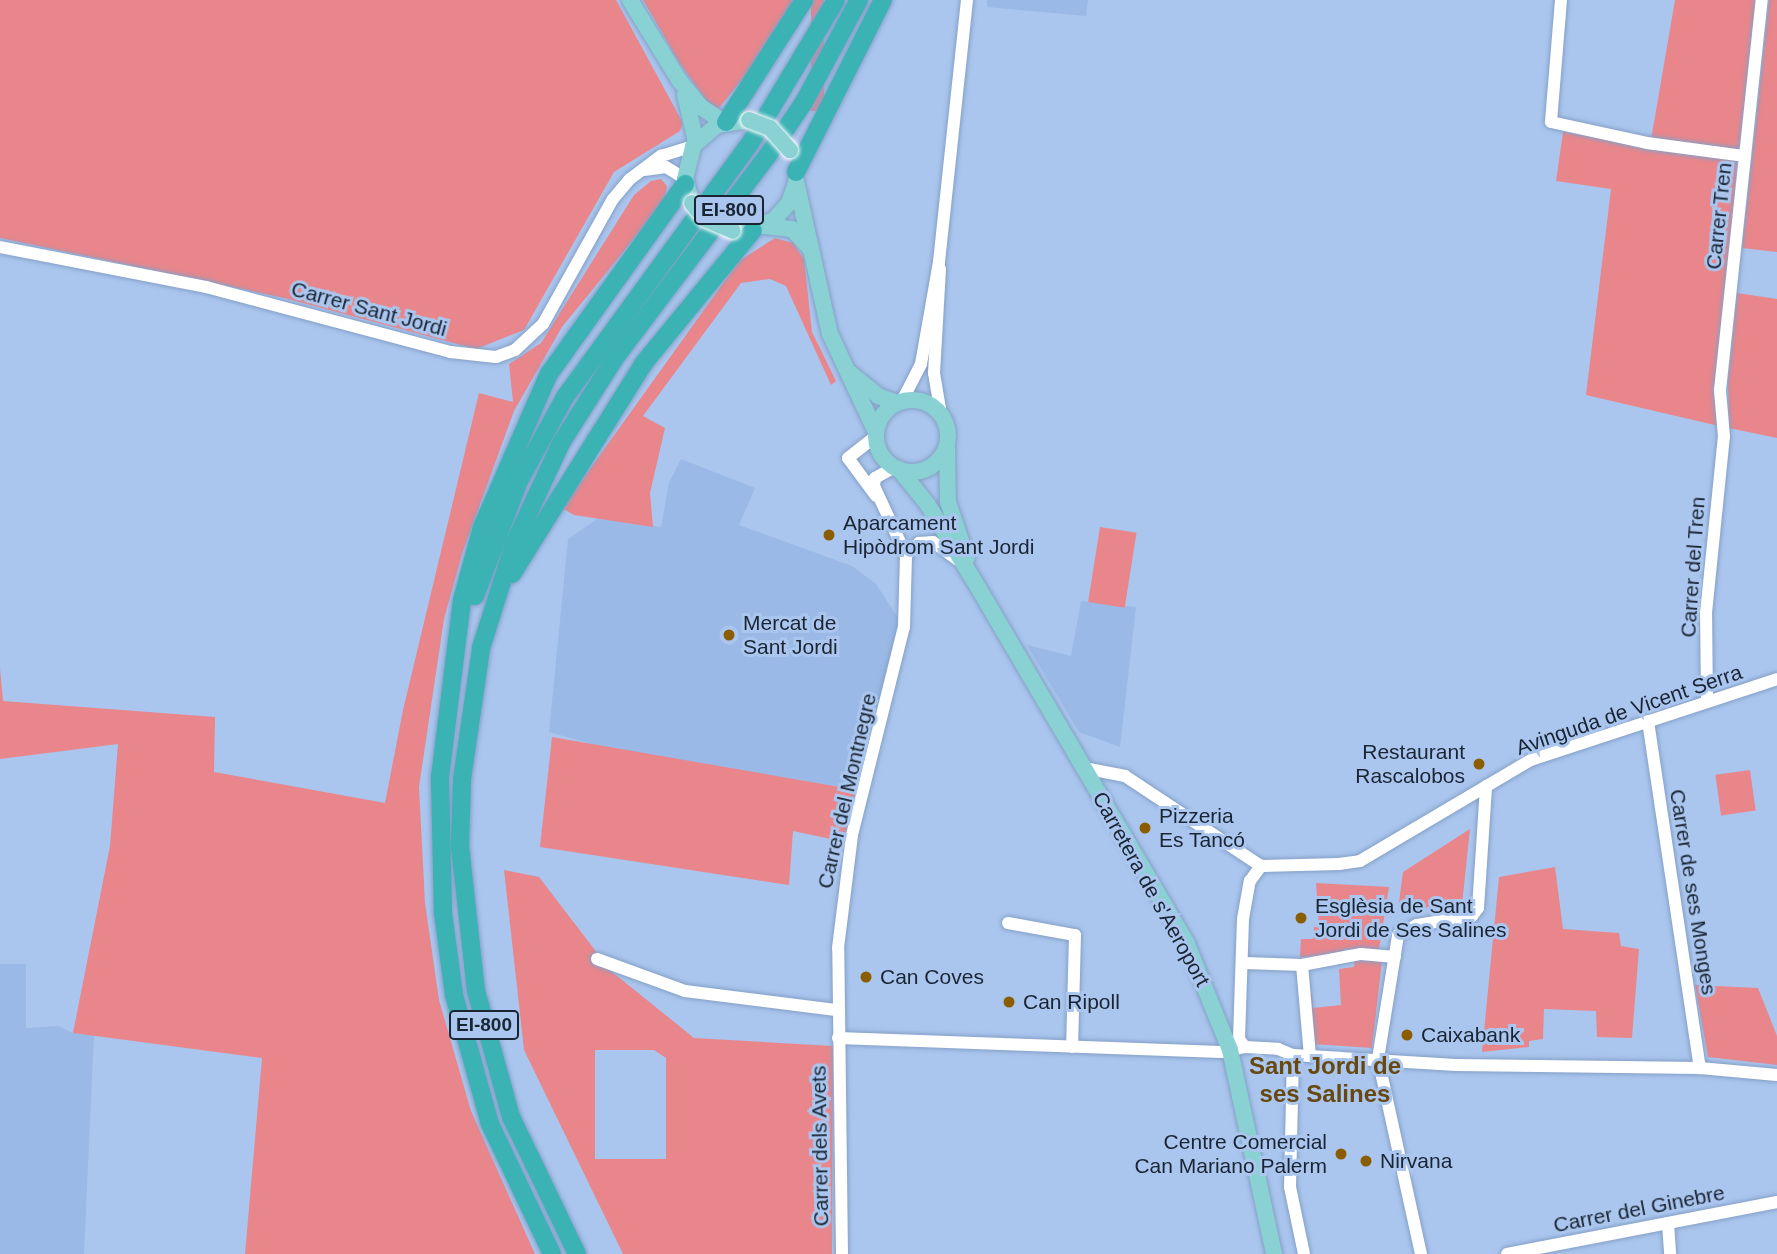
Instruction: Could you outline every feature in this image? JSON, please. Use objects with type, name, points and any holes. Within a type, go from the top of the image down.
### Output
[{"type":"highway","points":[[725,122],[804,0]]},
{"type":"highway","name":"EI-800","points":[[552,1254],[490,1124],[454,995],[443,914],[439,822],[453,677],[484,566],[543,434],[598,346],[751,142],[836,0]]},
{"type":"highway","name":"EI-800","points":[[577,1254],[511,1117],[476,990],[464,914],[462,779],[472,695],[491,610],[539,484],[582,408],[804,102],[859,0]]},
{"type":"highway","points":[[796,176],[883,0]]},
{"type":"highway","points":[[453,677],[465,588],[482,527],[524,421],[586,317],[685,181]]},
{"type":"highway","points":[[491,610],[555,499],[643,364],[759,228]]},
{"type":"main road","points":[[630,0],[679,80],[701,107],[725,122]]},
{"type":"main road","points":[[679,80],[692,113],[695,144],[685,181],[692,203],[714,224],[733,230],[792,229],[814,253]]},
{"type":"main road","points":[[695,144],[725,122],[749,120],[770,128],[790,150],[814,253],[821,305],[876,434],[882,456],[897,468],[928,505],[979,589]]},
{"type":"main road","points":[[759,228],[782,212],[796,176]]},
{"type":"main road","points":[[848,371],[878,396],[900,402],[924,402],[941,415],[947,444],[948,502],[979,589]]},
{"type":"main road","points":[[876,434],[883,415],[900,402]]},
{"type":"main road","points":[[897,468],[911,471],[934,464],[947,444]]},
{"type":"main road","name":"Carretera de s'Aeroport","points":[[979,589],[1187,944],[1238,1049],[1274,1254]]},
{"type":"street","points":[[900,402],[921,364],[939,262],[967,0]]},
{"type":"street","points":[[1561,0],[1551,122],[1647,143],[1745,156]]},
{"type":"street","name":"Carrer Tren","points":[[1724,437],[1720,390],[1762,0]]},
{"type":"street","name":"Carrer Sant Jordi","points":[[0,247],[206,287],[450,352],[496,357],[515,350],[543,324],[613,199],[637,173],[661,156],[695,144]]},
{"type":"street","points":[[637,173],[666,167],[685,181]]},
{"type":"street","points":[[939,262],[942,280],[934,373],[941,415]]},
{"type":"street","points":[[932,290],[942,280]]},
{"type":"street","name":"Carrer del Montnegre","points":[[876,434],[848,458],[883,504]]},
{"type":"street","name":"Carrer del Tren","points":[[1707,702],[1706,613],[1724,437]]},
{"type":"street","name":"Carrer del Montnegre","points":[[838,1038],[836,1010],[842,895],[865,778],[900,652],[906,600],[906,555],[883,504],[875,478],[897,468]]},
{"type":"street","points":[[906,555],[919,543],[933,542],[963,565]]},
{"type":"street","name":"Avinguda de Vicent Serra","points":[[1261,866],[1360,861],[1531,760],[1777,679]]},
{"type":"street","name":"Carrer de ses Monges","points":[[1648,721],[1700,1068]]},
{"type":"street","points":[[1084,768],[1125,776],[1261,866],[1250,881],[1243,919],[1245,963],[1238,1049]]},
{"type":"street","points":[[1420,1254],[1378,1059],[1398,936],[1406,928],[1461,919],[1478,908],[1486,786]]},
{"type":"street","points":[[1008,923],[1075,934],[1072,1047]]},
{"type":"street","points":[[1245,963],[1302,965],[1362,954],[1395,957]]},
{"type":"street","points":[[597,959],[684,991],[836,1010]]},
{"type":"street","points":[[1302,965],[1310,1056]]},
{"type":"street","points":[[838,1038],[1072,1047],[1278,1049],[1293,1055],[1456,1065],[1700,1068],[1777,1075]]},
{"type":"street","name":"Carrer dels Avets","points":[[838,1038],[842,1254]]},
{"type":"street","points":[[1293,1055],[1290,1187],[1304,1254]]},
{"type":"street","name":"Carrer del Ginebre","points":[[1507,1254],[1777,1202]]},
{"type":"street","points":[[1668,1223],[1670,1254]]},
{"type":"shaded area","points":[[0,0],[616,0],[683,123],[680,131],[614,172],[524,330],[476,349],[284,298],[0,238]]},
{"type":"shaded area","points":[[643,0],[793,0],[769,46],[719,108],[709,104],[680,64]]},
{"type":"shaded area","points":[[811,0],[824,0],[824,111],[811,111]]},
{"type":"shaded area","points":[[987,0],[1088,0],[1086,16],[987,7]]},
{"type":"shaded area","points":[[1675,0],[1756,0],[1740,150],[1651,140]]},
{"type":"shaded area","points":[[1769,0],[1777,0],[1777,252],[1742,248]]},
{"type":"shaded area","points":[[1563,132],[1737,160],[1719,426],[1586,395],[1611,189],[1556,181]]},
{"type":"shaded area","points":[[661,179],[667,186],[664,202],[562,327],[514,411],[462,554],[444,619],[419,787],[425,903],[439,1000],[471,1111],[535,1254],[245,1254],[262,1058],[73,1033],[110,846],[118,744],[0,759],[0,668],[3,701],[215,717],[214,772],[385,803],[403,710],[479,393],[513,402],[509,364],[541,343],[634,195],[651,181]]},
{"type":"shaded area","points":[[775,238],[793,243],[804,259],[812,332],[836,381],[831,385],[786,286],[770,279],[741,283],[643,416],[665,428],[650,493],[653,527],[574,515],[562,508],[739,261]]},
{"type":"shaded area","points":[[1737,293],[1777,299],[1777,438],[1729,428],[1728,381]]},
{"type":"shaded area","name":"Mercat de Sant Jordi","points":[[681,459],[755,488],[739,525],[852,566],[876,584],[900,621],[857,790],[606,748],[549,732],[568,539],[600,517],[661,527],[669,483]]},
{"type":"shaded area","points":[[1100,527],[1137,533],[1125,608],[1088,602]]},
{"type":"shaded area","points":[[1081,601],[1136,607],[1120,747],[1079,732],[1027,645],[1071,656]]},
{"type":"shaded area","points":[[552,737],[857,790],[845,842],[793,831],[789,885],[540,847]]},
{"type":"shaded area","points":[[1750,770],[1756,811],[1721,815],[1715,775]]},
{"type":"shaded area","points":[[1470,829],[1462,905],[1416,909],[1416,905],[1405,905],[1398,910],[1403,872]]},
{"type":"shaded area","points":[[1555,867],[1563,929],[1619,933],[1621,946],[1639,949],[1632,1038],[1597,1037],[1596,1011],[1544,1009],[1543,1039],[1529,1041],[1529,1047],[1482,1052],[1499,877]]},
{"type":"shaded area","points":[[504,870],[539,877],[611,971],[694,1038],[833,1046],[832,1254],[623,1254],[524,1050]],"holes":[[[595,1050],[654,1050],[666,1058],[666,1159],[595,1159]]]},
{"type":"shaded area","points":[[1316,883],[1389,887],[1379,949],[1346,949],[1334,955],[1300,957],[1301,939],[1313,939],[1314,927],[1319,927]]},
{"type":"shaded area","points":[[1355,960],[1382,961],[1372,1048],[1313,1044],[1306,994],[1312,994],[1313,1008],[1341,1005],[1339,969],[1354,967]]},
{"type":"shaded area","points":[[0,964],[26,964],[26,1028],[58,1026],[73,1033],[94,1034],[84,1254],[0,1254]]},
{"type":"shaded area","points":[[1695,985],[1758,988],[1777,1036],[1777,1065],[1708,1057]]},
{"type":"place","name":"Aparcament Hipòdrom Sant Jordi","points":[[829,535]]},
{"type":"place","name":"Mercat de Sant Jordi","points":[[729,635]]},
{"type":"place","name":"Restaurant Rascalobos","points":[[1479,764]]},
{"type":"place","name":"Pizzeria Es Tancó","points":[[1145,828]]},
{"type":"place","name":"Esglèsia de Sant Jordi de Ses Salines","points":[[1301,918]]},
{"type":"place","name":"Can Coves","points":[[866,977]]},
{"type":"place","name":"Can Ripoll","points":[[1009,1002]]},
{"type":"place","name":"Caixabank","points":[[1407,1035]]},
{"type":"place","name":"Centre Comercial Can Mariano Palerm","points":[[1341,1154]]},
{"type":"place","name":"Nirvana","points":[[1366,1161]]},
{"type":"district","name":"Sant Jordi de ses Salines","points":[[1325,1080]]}]
